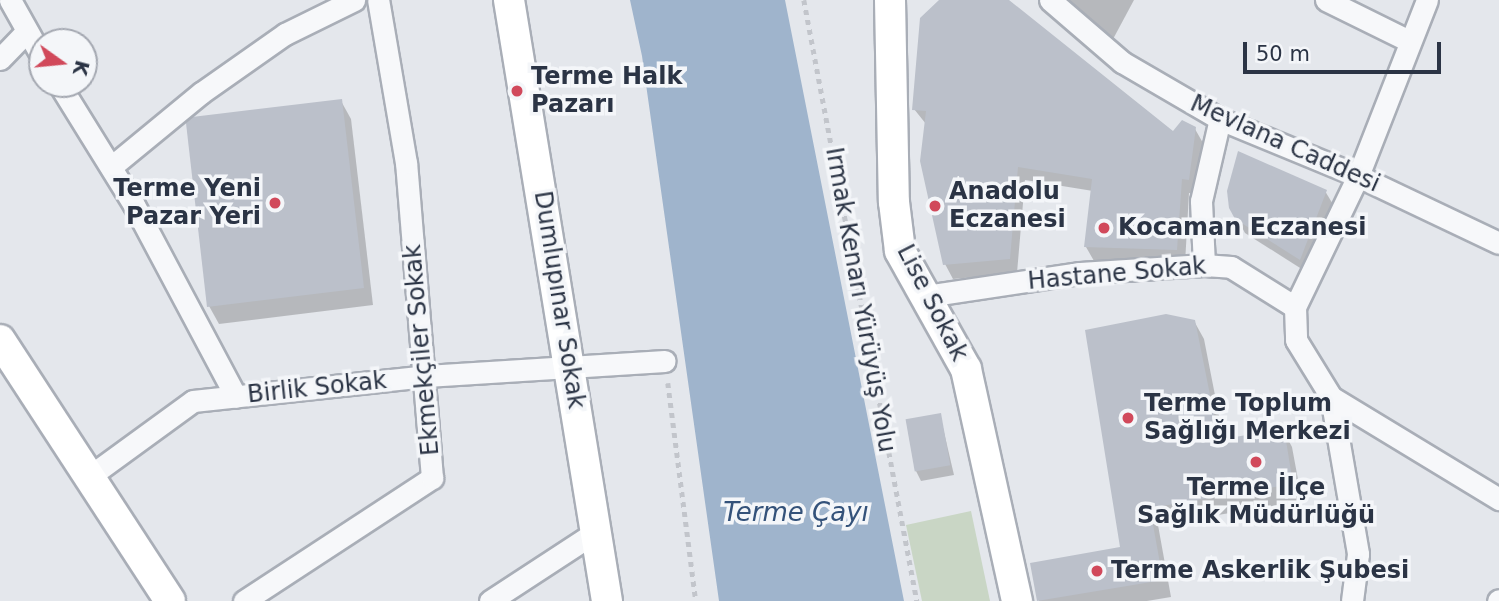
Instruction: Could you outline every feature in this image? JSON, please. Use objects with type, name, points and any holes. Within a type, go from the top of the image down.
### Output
[{"type":"street","points":[[111,167],[201,93],[285,34],[354,0]]},
{"type":"street","name":"Ekmekçiler Sokak","points":[[244,601],[432,478],[407,163],[378,0]]},
{"type":"street","name":"Dumlupınar Sokak","points":[[509,0],[607,601]]},
{"type":"street","name":"Lise Sokak","points":[[890,0],[894,202],[900,251],[966,369],[1017,601]]},
{"type":"street","name":"Mevlana Caddesi","points":[[1050,0],[1122,62],[1220,119],[1358,176],[1499,243]]},
{"type":"street","points":[[1326,0],[1409,41]]},
{"type":"street","points":[[1352,601],[1358,555],[1331,397],[1296,340],[1295,307],[1358,176],[1427,0]]},
{"type":"street","points":[[13,1],[28,35]]},
{"type":"street","points":[[0,59],[26,32]]},
{"type":"street","points":[[68,98],[111,167],[236,397]]},
{"type":"street","points":[[1204,265],[1201,201],[1220,119]]},
{"type":"street","name":"Hastane Sokak","points":[[926,296],[1080,273],[1204,265],[1231,267],[1295,307]]},
{"type":"street","points":[[0,340],[170,601]]},
{"type":"street","points":[[568,370],[665,361]]},
{"type":"street","name":"Birlik Sokak","points":[[90,476],[193,401],[426,376],[568,370]]},
{"type":"street","points":[[1331,397],[1499,499]]},
{"type":"street","points":[[490,601],[597,531]]},
{"type":"path","name":"Irmak Kenarı Yürüyüş Yolu","points":[[804,0],[819,59],[859,304],[917,601]]},
{"type":"path","points":[[665,361],[696,601]]},
{"type":"green space","points":[[971,511],[990,601],[922,601],[906,525]]},
{"type":"water","name":"Terme Çayı","points":[[630,0],[785,0],[904,601],[719,601],[642,56]]},
{"type":"building","points":[[939,0],[1009,0],[1173,131],[1182,120],[1196,127],[1189,180],[1182,179],[1177,250],[1084,247],[1092,179],[1018,167],[1010,259],[943,265],[920,161],[926,111],[912,110],[920,18]]},
{"type":"building","name":"Terme Yeni Pazar Yeri","points":[[342,99],[364,288],[207,307],[186,123],[192,117]]},
{"type":"building","points":[[1238,151],[1327,190],[1300,260],[1235,219],[1229,208],[1227,191]]},
{"type":"building","points":[[1166,314],[1195,320],[1219,440],[1284,428],[1293,484],[1150,508],[1163,580],[1037,601],[1030,563],[1120,547],[1085,330]]},
{"type":"building","points":[[941,413],[950,465],[915,471],[906,419]]},
{"type":"place","name":"Terme Halk Pazarı","points":[[517,91]]},
{"type":"place","name":"Terme Yeni Pazar Yeri","points":[[275,203]]},
{"type":"place","name":"Anadolu Eczanesi","points":[[935,206]]},
{"type":"place","name":"Kocaman Eczanesi","points":[[1104,228]]},
{"type":"place","name":"Terme Toplum Sağlığı Merkezi","points":[[1128,418]]},
{"type":"place","name":"Terme İlçe Sağlık Müdürlüğü","points":[[1256,462]]},
{"type":"place","name":"Terme Askerlik Şubesi","points":[[1097,571]]}]
